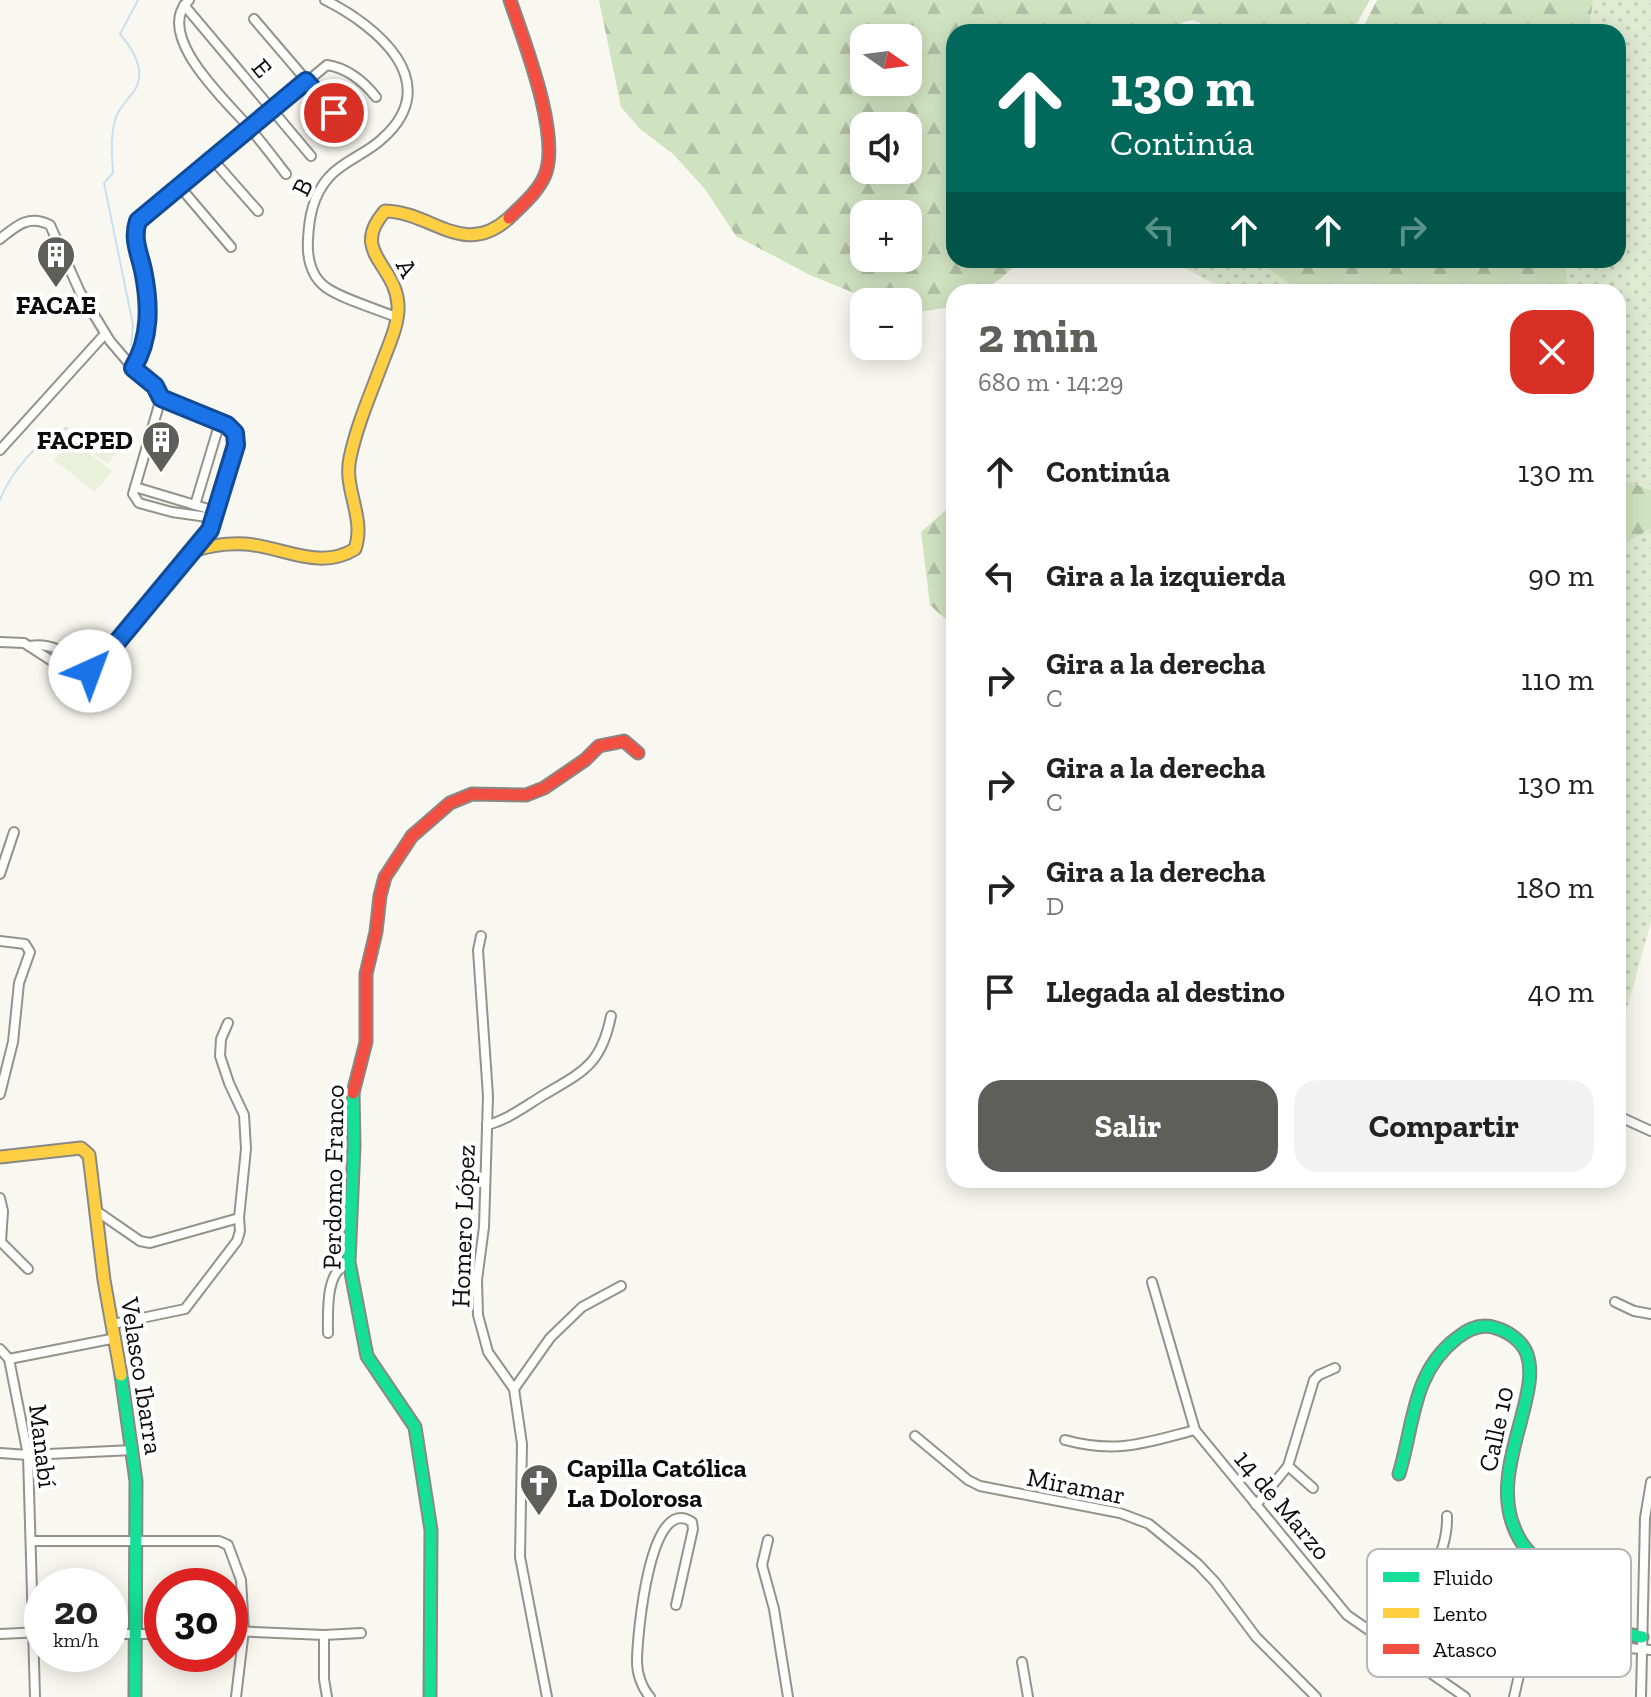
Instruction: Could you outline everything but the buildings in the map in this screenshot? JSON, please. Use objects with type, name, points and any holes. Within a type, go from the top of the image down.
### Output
[{"type":"street","name":"B","points":[[325,0],[366,24],[398,58],[407,75],[409,90],[406,104],[393,129],[341,165],[315,198],[309,226],[310,264],[324,287],[396,317]]},
{"type":"street","name":"A","points":[[196,550],[212,545],[248,544],[334,559],[355,549],[360,528],[349,461],[390,340],[398,302],[396,289],[371,249],[369,236],[380,216],[385,211],[394,210],[408,212],[464,236],[480,235],[496,229],[540,184],[547,167],[549,151],[542,113],[523,36],[510,0]]},
{"type":"street","name":"B","points":[[186,2],[179,27],[199,71],[286,174]]},
{"type":"street","name":"E","points":[[186,2],[311,156]]},
{"type":"street","points":[[254,19],[348,129]]},
{"type":"street","points":[[133,368],[139,358],[149,314],[143,270],[134,238],[138,221],[327,65],[362,81],[376,97]]},
{"type":"street","points":[[213,160],[258,211]]},
{"type":"street","points":[[180,187],[231,247]]},
{"type":"street","points":[[0,239],[28,220],[50,225],[80,292],[105,334],[133,368],[155,386],[161,398],[227,425],[235,433],[236,445],[210,530],[90,671],[72,674],[24,643],[0,642]]},
{"type":"street","points":[[0,450],[105,334]]},
{"type":"street","points":[[161,398],[133,494],[139,503],[172,512],[215,514]]},
{"type":"street","points":[[195,505],[220,422]]},
{"type":"street","points":[[135,487],[215,514]]},
{"type":"street","points":[[172,512],[177,500]]},
{"type":"street","points":[[30,646],[48,646],[70,655],[87,657],[96,656],[112,647]]},
{"type":"street","name":"Perdomo Franco","points":[[430,1697],[431,1530],[415,1427],[367,1356],[349,1262],[353,1090],[366,1042],[366,974],[376,932],[380,896],[385,877],[412,836],[450,803],[472,794],[510,796],[535,792],[585,760],[599,746],[615,741],[624,741],[638,753]]},
{"type":"street","points":[[0,874],[14,832]]},
{"type":"street","name":"Homero López","points":[[481,936],[478,950],[488,1096],[484,1227],[477,1280],[478,1315],[488,1352],[514,1389],[522,1444],[520,1557],[547,1697]]},
{"type":"street","points":[[0,941],[25,944],[30,952],[19,983],[13,1042],[0,1094]]},
{"type":"street","points":[[487,1125],[510,1116],[574,1079],[606,1043],[611,1016]]},
{"type":"street","points":[[113,1324],[187,1307],[237,1241],[246,1149],[244,1115],[220,1056],[221,1039],[228,1023]]},
{"type":"street","points":[[0,1072],[3,1083]]},
{"type":"street","points":[[1626,1120],[1651,1131]]},
{"type":"street","name":"Velasco Ibarra","points":[[0,1157],[81,1148],[89,1155],[92,1165],[104,1280],[116,1338],[136,1481],[135,1697]]},
{"type":"street","points":[[0,1198],[3,1211],[1,1242],[28,1269]]},
{"type":"street","points":[[98,1212],[140,1241],[150,1243],[239,1218]]},
{"type":"street","points":[[328,1333],[333,1277],[342,1265],[349,1262]]},
{"type":"street","name":"14 de Marzo","points":[[1152,1282],[1195,1430],[1347,1615],[1367,1629]]},
{"type":"street","points":[[514,1389],[550,1338],[582,1307],[621,1286]]},
{"type":"street","points":[[1615,1302],[1634,1311],[1651,1314]]},
{"type":"street","name":"Calle 10","points":[[1399,1474],[1416,1397],[1430,1369],[1445,1348],[1462,1333],[1477,1326],[1490,1325],[1502,1329],[1525,1348],[1530,1376],[1506,1480],[1507,1502],[1520,1541],[1528,1549]]},
{"type":"street","points":[[0,1349],[9,1359],[116,1338]]},
{"type":"street","name":"Manabí","points":[[9,1359],[28,1455],[34,1568]]},
{"type":"street","points":[[1256,1505],[1288,1466],[1314,1380],[1335,1368]]},
{"type":"street","points":[[1065,1440],[1088,1447],[1127,1447],[1195,1430]]},
{"type":"street","name":"Miramar","points":[[915,1436],[968,1480],[980,1486],[1120,1513],[1149,1524],[1198,1564],[1256,1637],[1316,1697]]},
{"type":"street","points":[[0,1453],[28,1455],[133,1450]]},
{"type":"street","points":[[1288,1466],[1313,1488]]},
{"type":"street","points":[[1641,1697],[1645,1645],[1645,1518],[1651,1482]]},
{"type":"street","points":[[1443,1549],[1447,1516]]},
{"type":"street","points":[[650,1697],[644,1690],[637,1664],[646,1582],[660,1537],[671,1521],[683,1517],[692,1522],[693,1529],[676,1605]]},
{"type":"street","points":[[768,1540],[762,1565],[774,1609],[788,1697]]},
{"type":"street","points":[[32,1541],[219,1541],[228,1545],[237,1568]]},
{"type":"street","points":[[248,1630],[324,1635],[361,1633]]},
{"type":"street","points":[[0,1634],[24,1633]]},
{"type":"street","points":[[128,1635],[144,1635]]},
{"type":"street","points":[[324,1635],[327,1697]]},
{"type":"street","points":[[1022,1662],[1028,1697]]},
{"type":"street","name":"Manabí","points":[[35,1697],[36,1672]]},
{"type":"street","points":[[236,1697],[239,1672]]},
{"type":"street","name":"14 de Marzo","points":[[1436,1677],[1465,1697]]},
{"type":"street","points":[[1514,1697],[1519,1677]]},
{"type":"street","points":[[319,1697],[324,1679]]},
{"type":"green space","points":[[599,0],[1370,0],[1356,24],[1202,24],[1194,20],[1181,24],[946,24],[946,268],[1013,268],[992,284],[946,284],[946,308],[922,311],[922,288],[850,288],[850,291],[810,275],[736,236],[705,189],[673,154],[640,129],[621,107]]},
{"type":"green space","points":[[1377,0],[1593,0],[1590,24],[1365,24]]},
{"type":"green space","points":[[1593,0],[1651,0],[1651,490],[1626,481],[1626,284],[1568,284],[1565,268],[1626,268],[1626,24],[1590,24]]},
{"type":"green space","points":[[1184,268],[1267,268],[1290,284],[1215,284]]},
{"type":"green space","points":[[1267,268],[1565,268],[1568,284],[1290,284]]},
{"type":"green space","points":[[94,427],[120,448],[108,464],[80,444]]},
{"type":"green space","points":[[71,439],[112,471],[95,492],[54,460]]},
{"type":"green space","points":[[1626,481],[1651,490],[1651,529],[1626,542]]},
{"type":"green space","points":[[946,510],[946,619],[930,605],[921,532]]},
{"type":"green space","points":[[1651,529],[1651,922],[1626,1012],[1626,542]]},
{"type":"waterway","points":[[131,345],[133,325],[104,183],[113,173],[112,138],[116,117],[139,79],[136,58],[120,34],[138,0]]},
{"type":"waterway","points":[[0,500],[11,478],[36,448],[67,428]]},
{"type":"traffic: fast","points":[[353,1093],[349,1262],[367,1356],[415,1427],[431,1530],[430,1697]]},
{"type":"traffic: fast","points":[[1399,1474],[1417,1400],[1431,1367],[1442,1352],[1461,1335],[1475,1328],[1486,1326],[1510,1335],[1525,1349],[1530,1368],[1507,1493],[1514,1527],[1527,1549]]},
{"type":"traffic: fast","points":[[121,1375],[136,1481],[135,1697]]},
{"type":"traffic: fast","points":[[1631,1635],[1642,1637]]},
{"type":"traffic: slow","points":[[196,550],[246,544],[301,556],[328,558],[355,549],[358,526],[349,481],[350,458],[394,332],[398,312],[395,291],[373,248],[375,225],[385,211],[402,213],[462,234],[477,234],[492,230],[509,218]]},
{"type":"traffic: slow","points":[[0,1157],[81,1148],[89,1155],[104,1280],[121,1375]]},
{"type":"traffic: jam","points":[[509,218],[538,187],[549,158],[545,113],[539,88],[510,0]]},
{"type":"traffic: jam","points":[[353,1093],[366,1042],[366,974],[376,932],[380,896],[385,877],[412,836],[450,803],[472,794],[526,795],[544,788],[585,760],[599,746],[624,741],[638,753]]},
{"type":"place","name":"FACAE","points":[[56,289]]},
{"type":"place","name":"FACPED","points":[[161,474]]},
{"type":"place","name":"Capilla Católica La Dolorosa","points":[[539,1517]]},
{"type":"route","points":[[90,671],[210,530],[236,445],[235,433],[227,425],[161,398],[155,386],[133,368],[139,358],[149,314],[143,270],[134,238],[138,221],[306,81],[334,113]]}]
